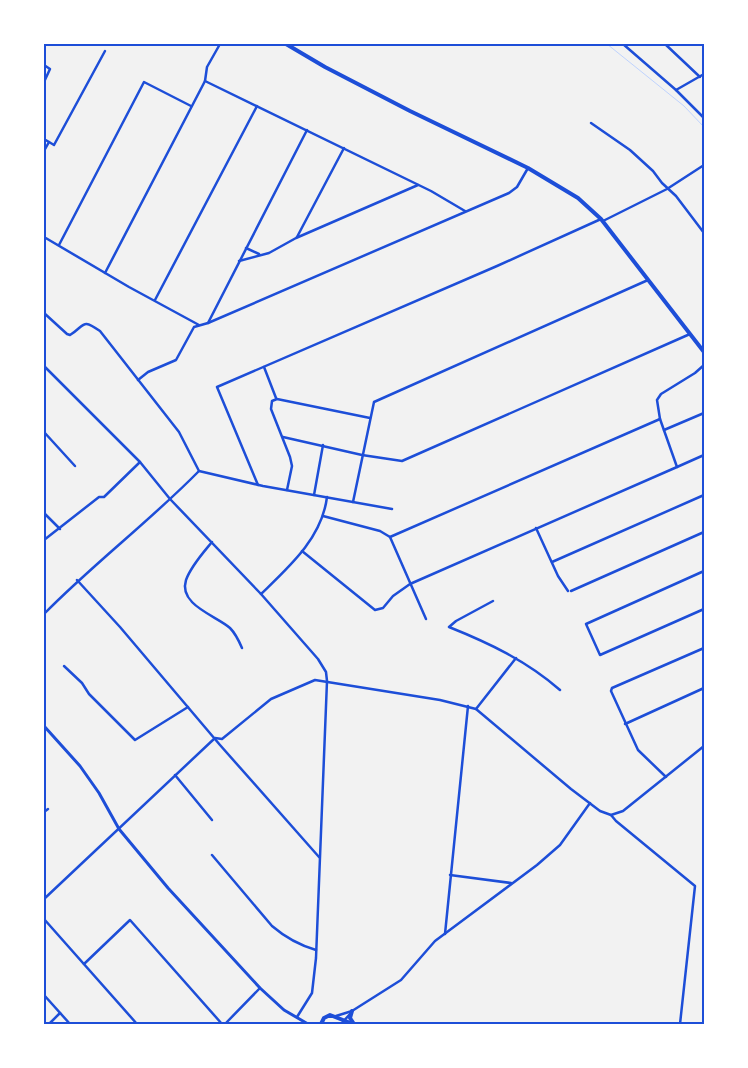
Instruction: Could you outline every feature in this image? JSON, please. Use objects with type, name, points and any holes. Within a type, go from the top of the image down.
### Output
[{"type":"main road","points":[[286,44],[318,63],[410,111],[528,168],[570,192],[602,220],[704,352]]},
{"type":"main road","points":[[321,1024],[326,1016],[335,1016],[341,1023],[353,1024],[350,1017],[352,1010]]},
{"type":"street","points":[[105,273],[205,81],[207,67],[220,44]]},
{"type":"street","points":[[623,44],[676,90],[704,118]]},
{"type":"street","points":[[665,44],[700,77]]},
{"type":"street","points":[[44,139],[54,145],[105,51]]},
{"type":"street","points":[[44,65],[50,69],[44,82]]},
{"type":"street","points":[[676,90],[704,74]]},
{"type":"street","points":[[205,81],[344,148],[466,211]]},
{"type":"street","points":[[59,244],[144,82],[191,106]]},
{"type":"street","points":[[155,300],[257,106]]},
{"type":"street","points":[[591,124],[630,150],[653,171],[667,189],[676,196],[704,233]]},
{"type":"street","points":[[208,323],[307,130]]},
{"type":"street","points":[[44,151],[49,142]]},
{"type":"street","points":[[296,238],[344,148]]},
{"type":"street","points":[[258,485],[218,387],[602,220],[667,189],[704,165]]},
{"type":"street","points":[[138,380],[148,372],[176,360],[194,327],[208,323],[509,193],[517,187],[528,168]]},
{"type":"street","points":[[239,261],[269,252],[296,238],[418,185]]},
{"type":"street","points":[[44,237],[59,244],[129,288],[155,300],[199,326]]},
{"type":"street","points":[[246,248],[260,255]]},
{"type":"street","points":[[353,502],[374,402],[648,280]]},
{"type":"street","points":[[44,313],[70,335],[85,323],[100,331],[179,432],[199,471],[258,485],[392,509]]},
{"type":"street","points":[[283,437],[362,455],[402,461],[690,334]]},
{"type":"street","points":[[677,467],[656,402],[658,397],[704,365]]},
{"type":"street","points":[[44,366],[140,462],[170,499],[261,594],[318,659],[326,672],[316,950],[312,993],[297,1018]]},
{"type":"street","points":[[264,367],[277,399]]},
{"type":"street","points":[[287,490],[292,466],[283,437],[271,409],[272,401],[277,399],[370,418]]},
{"type":"street","points":[[664,430],[704,413]]},
{"type":"street","points":[[390,537],[660,418]]},
{"type":"street","points":[[44,432],[75,466]]},
{"type":"street","points":[[314,495],[323,445]]},
{"type":"street","points":[[302,551],[375,610],[383,608],[393,596],[410,584],[704,455]]},
{"type":"street","points":[[44,540],[99,498],[104,497],[140,462]]},
{"type":"street","points":[[44,614],[77,580],[170,499],[199,471]]},
{"type":"street","points":[[552,562],[704,495]]},
{"type":"street","points":[[261,594],[297,559],[323,516],[327,497]]},
{"type":"street","points":[[44,513],[60,529]]},
{"type":"street","points":[[323,516],[380,531],[390,537],[426,619]]},
{"type":"street","points":[[536,528],[552,562],[570,591],[704,532]]},
{"type":"street","points":[[212,542],[187,577],[185,589],[189,598],[196,606],[232,630],[242,648]]},
{"type":"street","points":[[704,571],[586,624],[600,655],[704,609]]},
{"type":"street","points":[[77,580],[319,857]]},
{"type":"street","points":[[493,601],[456,621],[449,627],[488,643],[516,658],[543,674],[560,690]]},
{"type":"street","points":[[666,777],[640,752],[611,691],[612,688],[704,648]]},
{"type":"street","points":[[476,709],[516,658]]},
{"type":"street","points":[[64,666],[135,740],[189,707]]},
{"type":"street","points":[[44,899],[215,738],[222,738],[272,699],[315,680],[440,700],[476,709],[590,803],[611,815],[616,822],[694,884],[696,889],[680,1024]]},
{"type":"street","points":[[626,724],[704,688]]},
{"type":"street","points":[[445,934],[468,706]]},
{"type":"street","points":[[44,726],[80,766],[99,793],[119,829],[168,888],[260,988],[277,1004],[308,1024]]},
{"type":"street","points":[[611,815],[623,811],[704,746]]},
{"type":"street","points":[[175,775],[212,820]]},
{"type":"street","points":[[335,1016],[352,1010],[401,980],[429,947],[560,845],[590,803]]},
{"type":"street","points":[[44,812],[48,809]]},
{"type":"street","points":[[212,855],[272,926],[283,936],[295,943],[316,950]]},
{"type":"street","points":[[450,875],[512,883]]},
{"type":"street","points":[[44,919],[137,1024]]},
{"type":"street","points":[[84,964],[130,920],[224,1024],[260,988]]},
{"type":"street","points":[[44,995],[70,1024]]},
{"type":"street","points":[[341,1023],[352,1010]]},
{"type":"street","points":[[49,1024],[60,1013]]},
{"type":"waterway","points":[[607,44],[684,106],[704,127]]}]
